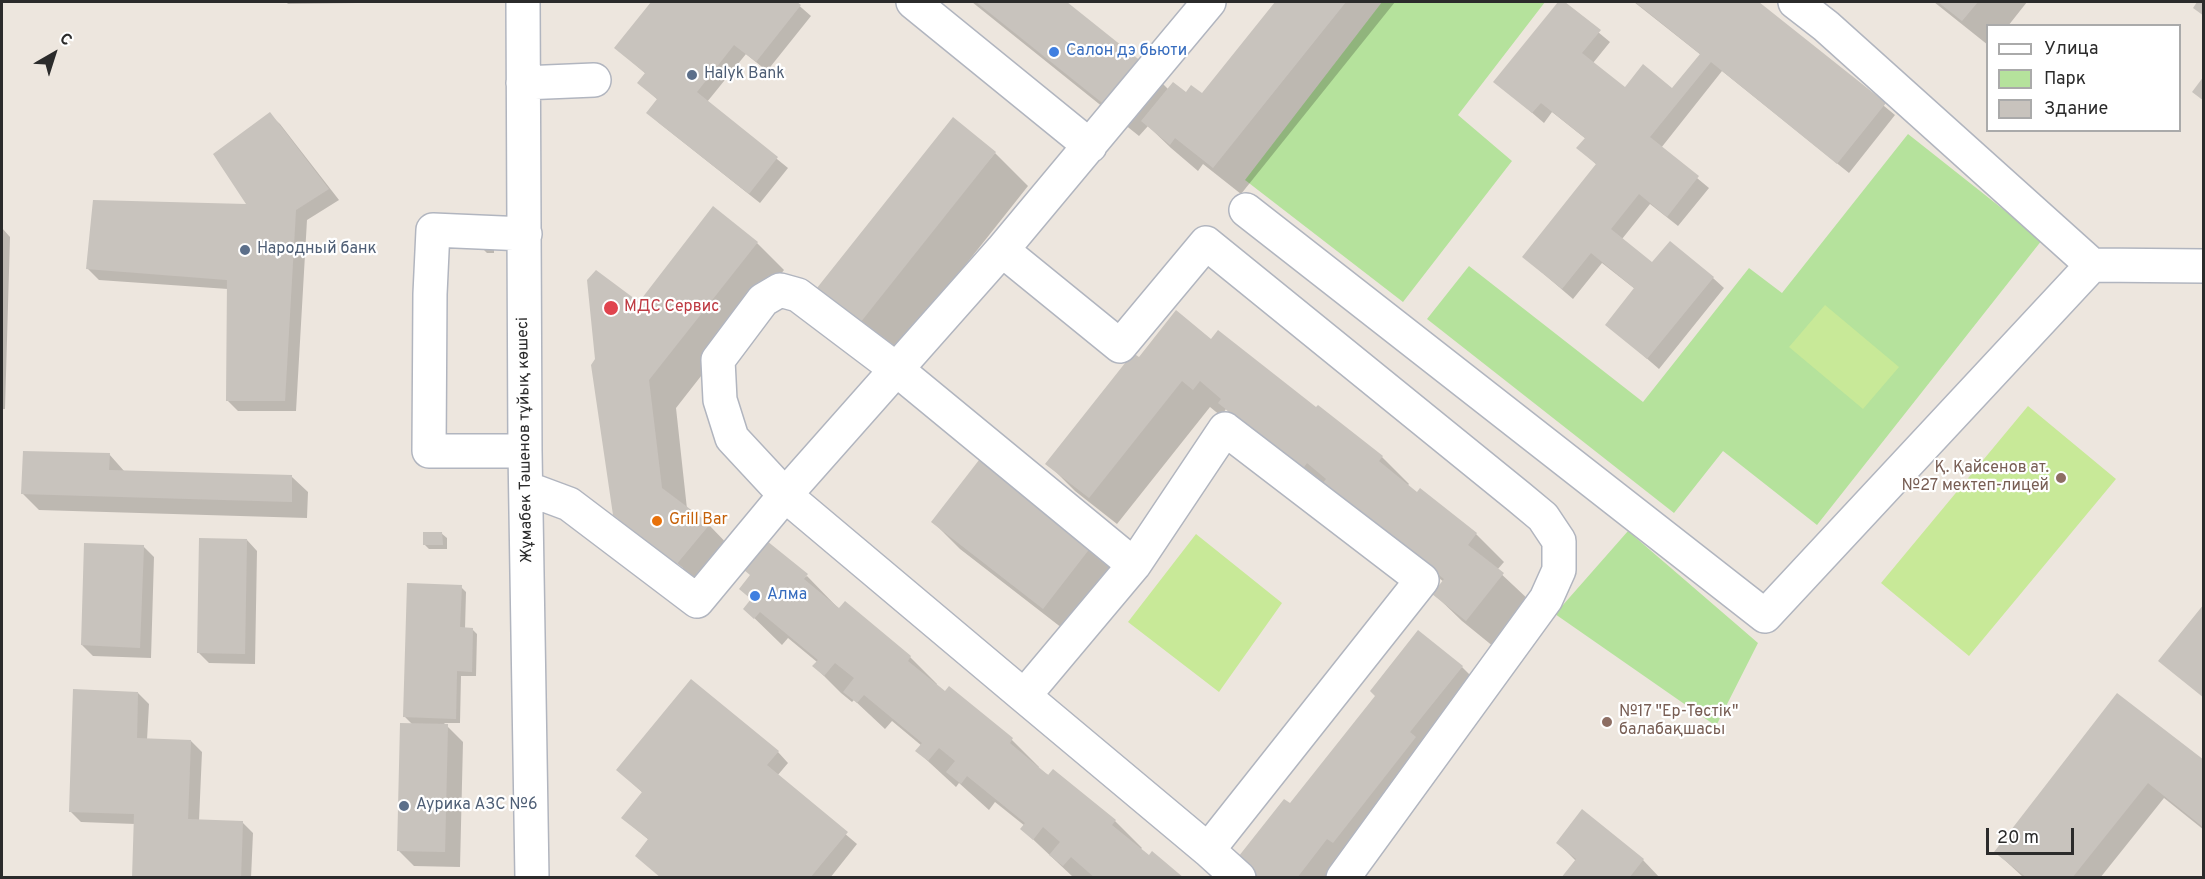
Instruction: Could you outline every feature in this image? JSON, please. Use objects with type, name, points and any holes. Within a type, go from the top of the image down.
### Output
[{"type":"street","name":"Жұмабек Тәшенов тұйық көшесі","points":[[523,2],[525,451],[532,878]]},
{"type":"street","points":[[913,2],[1090,146]]},
{"type":"street","points":[[1795,2],[1826,26],[2091,265],[2204,266]]},
{"type":"street","points":[[526,488],[569,504],[697,601],[785,495],[1002,250],[1090,146],[1194,7]]},
{"type":"street","points":[[523,83],[594,80]]},
{"type":"street","points":[[1246,210],[1765,616],[2091,265]]},
{"type":"street","points":[[525,234],[433,230],[430,294],[429,451],[525,451]]},
{"type":"street","points":[[1002,250],[1120,346],[1206,243],[1519,497],[1543,518],[1559,541],[1559,570],[1546,599],[1343,878]]},
{"type":"street","points":[[1134,565],[896,369],[798,295],[780,290],[763,300],[718,360],[720,400],[732,438],[785,495],[1239,878]]},
{"type":"street","points":[[1024,696],[1134,565],[1225,429],[1422,580],[1208,850]]},
{"type":"green space","points":[[1382,2],[1545,2],[1458,115],[1512,161],[1403,302],[1245,180]]},
{"type":"green space","points":[[1908,134],[2042,240],[1817,525],[1723,451],[1674,513],[1427,319],[1469,266],[1643,402],[1749,268],[1782,293]]},
{"type":"green space","points":[[1825,305],[1899,367],[1863,409],[1789,347]]},
{"type":"green space","points":[[2028,406],[2116,479],[1969,656],[1881,583]]},
{"type":"green space","points":[[1628,531],[1758,643],[1716,726],[1555,614]]},
{"type":"green space","points":[[1196,534],[1282,603],[1219,692],[1128,622]]},
{"type":"building","points":[[651,2],[797,2],[801,5],[756,62],[734,45],[697,92],[778,157],[749,194],[646,113],[657,99],[637,83],[645,73],[614,48]]},
{"type":"building","points":[[976,2],[1067,2],[1147,66],[1111,110]]},
{"type":"building","points":[[1275,2],[1346,2],[1213,168],[1175,138],[1170,145],[1141,121],[1173,82],[1186,92],[1191,85],[1202,93]]},
{"type":"building","points":[[1558,2],[1565,2],[1601,30],[1582,53],[1625,87],[1643,64],[1672,88],[1700,54],[1635,2],[1759,2],[1886,103],[1837,164],[1711,62],[1650,137],[1699,176],[1667,217],[1639,194],[1611,229],[1652,262],[1670,241],[1714,277],[1647,359],[1605,325],[1634,288],[1591,253],[1562,289],[1522,257],[1596,164],[1576,148],[1585,138],[1541,103],[1532,113],[1493,82]]},
{"type":"building","points":[[1938,2],[1978,2],[1962,21]]},
{"type":"building","points":[[2197,2],[2204,2],[2204,16],[2193,8]]},
{"type":"building","points":[[2204,76],[2204,101],[2192,92]]},
{"type":"building","points":[[270,112],[329,189],[296,210],[285,401],[226,401],[227,280],[86,269],[93,200],[246,204],[213,154]]},
{"type":"building","points":[[953,117],[996,152],[856,328],[813,293]]},
{"type":"building","points":[[713,206],[758,242],[649,380],[662,488],[710,524],[676,565],[613,515],[591,365],[595,359],[587,280],[596,270],[639,302]]},
{"type":"building","points":[[1176,310],[1211,339],[1218,330],[1383,456],[1379,461],[1417,492],[1420,488],[1477,533],[1468,545],[1504,573],[1466,621],[1432,594],[1444,579],[1323,483],[1326,479],[1307,463],[1302,470],[1218,403],[1221,399],[1200,381],[1193,390],[1182,381],[1089,498],[1045,464],[1133,353],[1139,357]]},
{"type":"building","points":[[23,451],[110,453],[109,470],[292,475],[292,502],[21,494]]},
{"type":"building","points":[[979,460],[1091,547],[1043,609],[931,522]]},
{"type":"building","points":[[423,532],[442,532],[443,545],[423,545]]},
{"type":"building","points":[[199,538],[247,539],[245,654],[197,653]]},
{"type":"building","points":[[767,541],[808,574],[804,579],[839,608],[845,601],[911,656],[908,661],[945,691],[949,686],[1013,738],[1010,743],[1048,775],[1053,769],[1116,820],[1112,825],[1149,855],[1152,851],[1184,878],[1095,878],[1071,857],[1063,866],[1049,855],[1060,842],[1043,827],[1033,840],[1020,829],[1025,823],[967,776],[961,784],[946,772],[955,761],[939,748],[928,761],[915,751],[922,743],[864,695],[857,703],[843,692],[854,678],[835,663],[824,676],[812,666],[818,660],[760,612],[754,619],[743,609],[751,599],[739,589],[750,575],[744,570]]},
{"type":"building","points":[[84,543],[144,545],[140,648],[81,645]]},
{"type":"building","points":[[407,583],[462,585],[460,627],[473,628],[472,672],[457,671],[456,719],[403,717]]},
{"type":"building","points":[[2204,604],[2204,698],[2158,661]]},
{"type":"building","points":[[1418,630],[1463,666],[1410,732],[1416,737],[1333,843],[1327,839],[1297,878],[1246,878],[1231,866],[1284,799],[1290,803],[1375,696],[1370,691]]},
{"type":"building","points":[[691,679],[779,751],[767,765],[848,832],[810,878],[661,878],[635,856],[648,839],[621,818],[642,792],[616,770]]},
{"type":"building","points":[[73,689],[138,692],[137,738],[191,740],[188,819],[243,821],[241,878],[132,878],[134,814],[69,812]]},
{"type":"building","points":[[2117,693],[2204,760],[2204,828],[2148,783],[2072,878],[2027,878],[1994,852]]},
{"type":"building","points":[[400,723],[448,724],[445,852],[397,851]]},
{"type":"building","points":[[1582,809],[1644,859],[1629,878],[1599,878],[1596,876],[1595,878],[1561,878],[1576,859],[1556,843]]},
{"type":"place","name":"Салон дэ бьюти","points":[[1054,52]]},
{"type":"place","name":"Halyk Bank","points":[[692,75]]},
{"type":"place","name":"Народный банк","points":[[245,250]]},
{"type":"place","name":"МДС Сервис","points":[[611,308]]},
{"type":"place","name":"Қ. Қайсенов ат. №27 мектеп-лицей","points":[[2061,478]]},
{"type":"place","name":"Grill Bar","points":[[657,521]]},
{"type":"place","name":"Алма","points":[[755,596]]},
{"type":"place","name":"№17 \"Ер-Төстік\" балабақшасы","points":[[1607,722]]},
{"type":"place","name":"Аурика АЗС №6","points":[[404,806]]}]
